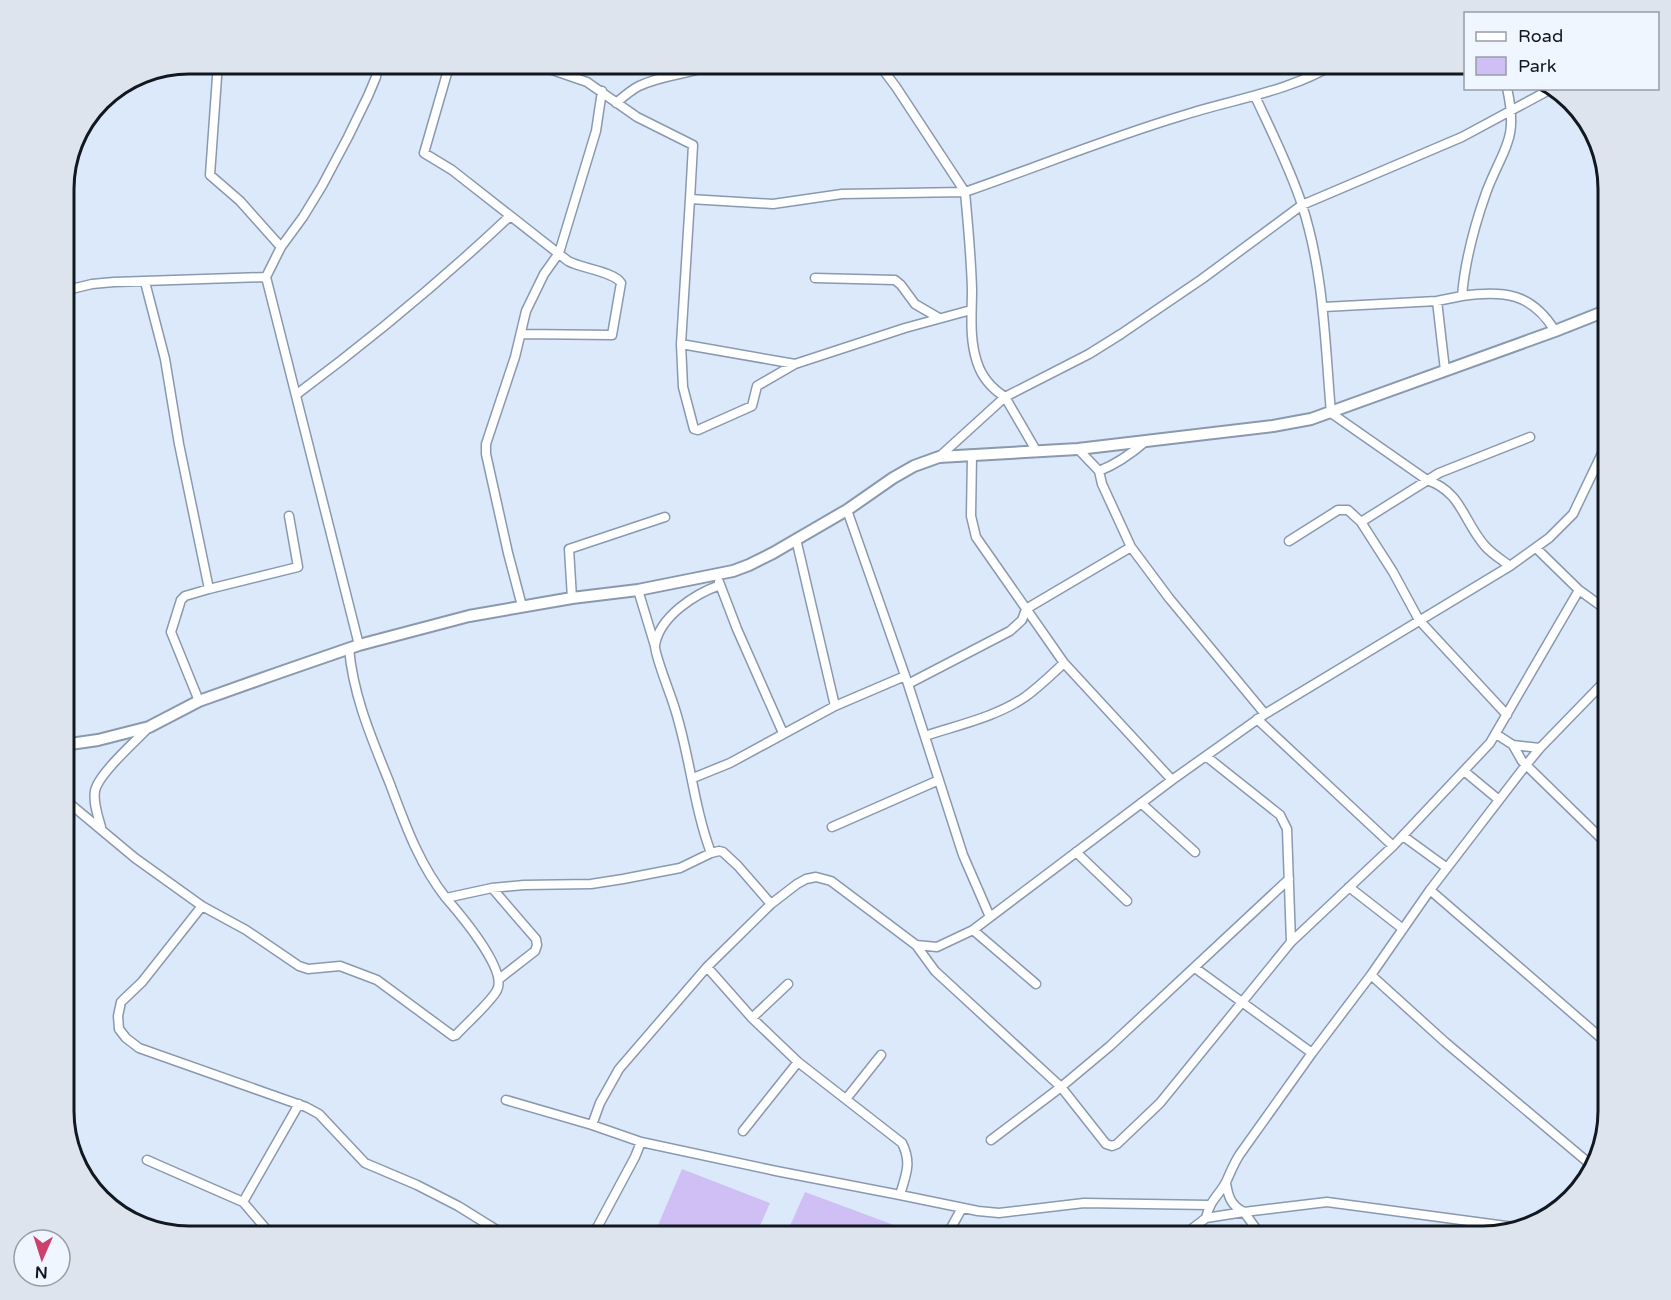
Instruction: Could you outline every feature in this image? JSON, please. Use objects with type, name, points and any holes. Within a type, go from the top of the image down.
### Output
[{"type":"street","points":[[217,74],[210,175],[240,201],[281,247]]},
{"type":"street","points":[[74,807],[135,858],[202,906],[246,930],[299,966],[308,969],[340,966],[376,980],[453,1036],[498,990],[499,979],[480,940],[433,882],[414,848],[360,707],[350,669],[354,646],[297,394],[266,277],[281,247],[303,217],[332,167],[368,96],[376,74]]},
{"type":"street","points":[[447,74],[424,153],[453,170],[575,266],[619,279],[621,283],[614,332],[608,336],[522,334]]},
{"type":"street","points":[[564,74],[587,82],[637,117],[693,145],[681,344],[683,387],[691,426],[694,429],[698,430],[752,406],[757,386],[795,364],[971,310]]},
{"type":"street","points":[[616,103],[638,86],[684,74]]},
{"type":"street","points":[[886,74],[965,192],[970,254],[971,329],[976,361],[987,382],[1005,397],[1036,452]]},
{"type":"street","points":[[690,200],[772,204],[842,194],[965,192],[1151,125],[1255,96],[1315,74]]},
{"type":"street","points":[[1462,296],[1471,237],[1487,190],[1512,134],[1512,109],[1507,90]]},
{"type":"street","points":[[522,606],[486,454],[488,434],[522,334],[526,311],[534,292],[559,253],[596,130],[602,91]]},
{"type":"street","points":[[939,457],[1005,397],[1121,334],[1202,279],[1302,206],[1462,137],[1545,92]]},
{"type":"street","points":[[1255,96],[1302,206],[1324,307],[1331,413]]},
{"type":"street","points":[[297,394],[368,341],[455,268],[510,216]]},
{"type":"street","points":[[74,288],[92,284],[266,277]]},
{"type":"street","points":[[815,278],[894,279],[915,304],[939,318]]},
{"type":"street","points":[[145,282],[165,359],[179,444],[209,589]]},
{"type":"street","points":[[1324,307],[1437,302],[1462,296],[1492,294],[1514,296],[1531,303],[1541,311],[1555,331]]},
{"type":"street","points":[[1437,302],[1445,370]]},
{"type":"street","points":[[655,646],[660,633],[676,610],[718,580],[847,510],[892,478],[914,466],[939,457],[1078,449],[1272,426],[1331,413],[1598,314]]},
{"type":"street","points":[[681,344],[795,364]]},
{"type":"street","points":[[1331,413],[1427,480],[1449,491],[1483,544],[1510,566]]},
{"type":"street","points":[[1361,522],[1427,480],[1459,464],[1530,437]]},
{"type":"street","points":[[1099,471],[1127,457],[1147,441]]},
{"type":"street","points":[[1078,449],[1099,471],[1102,484],[1131,547],[1261,716],[1393,846]]},
{"type":"street","points":[[972,455],[971,516],[975,533],[1064,663],[1172,780]]},
{"type":"street","points":[[916,945],[930,948],[944,946],[973,930],[1261,716],[1510,566],[1536,548],[1573,514],[1598,462]]},
{"type":"street","points":[[847,510],[907,680],[963,855],[990,917]]},
{"type":"street","points":[[1289,541],[1338,510],[1348,510],[1361,522],[1393,572],[1419,620],[1507,715]]},
{"type":"street","points":[[199,701],[171,632],[181,600],[185,596],[209,589],[296,568],[298,565],[288,516]]},
{"type":"street","points":[[572,598],[569,549],[665,517]]},
{"type":"street","points":[[796,539],[835,706]]},
{"type":"street","points":[[693,778],[730,763],[835,706],[907,680],[1010,631],[1022,620],[1026,609],[1131,547]]},
{"type":"street","points":[[1536,548],[1579,590],[1598,604]]},
{"type":"street","points":[[74,743],[149,727],[199,701],[354,646],[469,616],[572,598],[718,580]]},
{"type":"street","points":[[718,580],[783,733]]},
{"type":"street","points":[[638,590],[678,718],[703,832],[711,853]]},
{"type":"street","points":[[592,1125],[600,1103],[619,1069],[707,967],[771,904],[806,879],[822,878],[831,881],[916,945],[935,971],[1061,1087],[1107,1144],[1112,1146],[1117,1144],[1160,1103],[1291,942],[1403,836],[1496,734],[1579,590]]},
{"type":"street","points":[[925,736],[1014,703],[1035,689],[1064,663]]},
{"type":"street","points":[[1206,1218],[1209,1205],[1226,1183],[1240,1154],[1430,890],[1540,748],[1598,688]]},
{"type":"street","points":[[101,828],[95,805],[95,789],[102,776],[149,727]]},
{"type":"street","points":[[1496,734],[1513,745],[1540,748]]},
{"type":"street","points":[[1513,745],[1518,756],[1526,765],[1598,835]]},
{"type":"street","points":[[1207,757],[1283,818],[1287,829],[1291,942]]},
{"type":"street","points":[[1464,771],[1500,800]]},
{"type":"street","points":[[832,827],[939,780]]},
{"type":"street","points":[[1141,803],[1195,852]]},
{"type":"street","points":[[1403,836],[1447,868]]},
{"type":"street","points":[[446,898],[492,888],[591,884],[623,879],[680,868],[711,853],[723,852],[771,904]]},
{"type":"street","points":[[1076,852],[1127,901]]},
{"type":"street","points":[[991,1140],[1061,1087],[1110,1046],[1289,879]]},
{"type":"street","points":[[1349,887],[1403,928]]},
{"type":"street","points":[[492,888],[536,939],[537,945],[535,951],[499,979]]},
{"type":"street","points":[[1430,890],[1598,1035]]},
{"type":"street","points":[[202,906],[142,982],[121,1002],[118,1016],[119,1029],[126,1038],[139,1048],[299,1104],[319,1114],[365,1163],[417,1185],[490,1226]]},
{"type":"street","points":[[973,930],[1036,984]]},
{"type":"street","points":[[707,967],[752,1018],[798,1062],[902,1143],[909,1163],[900,1195]]},
{"type":"street","points":[[1195,968],[1312,1053]]},
{"type":"street","points":[[1371,975],[1445,1042],[1586,1161]]},
{"type":"street","points":[[752,1018],[788,984]]},
{"type":"street","points":[[846,1099],[881,1055]]},
{"type":"street","points":[[743,1131],[798,1062]]},
{"type":"street","points":[[506,1100],[641,1142],[962,1208],[999,1213],[1098,1203],[1209,1205]]},
{"type":"street","points":[[243,1202],[299,1104]]},
{"type":"street","points":[[598,1226],[635,1158],[641,1142]]},
{"type":"street","points":[[147,1160],[243,1202],[264,1226]]},
{"type":"street","points":[[1226,1183],[1231,1202],[1244,1212],[1254,1226]]},
{"type":"street","points":[[1196,1226],[1206,1218],[1327,1202],[1498,1225]]},
{"type":"street","points":[[952,1226],[962,1208]]},
{"type":"green space","points":[[682,1169],[770,1203],[760,1226],[658,1226]]},
{"type":"green space","points":[[805,1192],[894,1225],[894,1226],[790,1226]]}]
